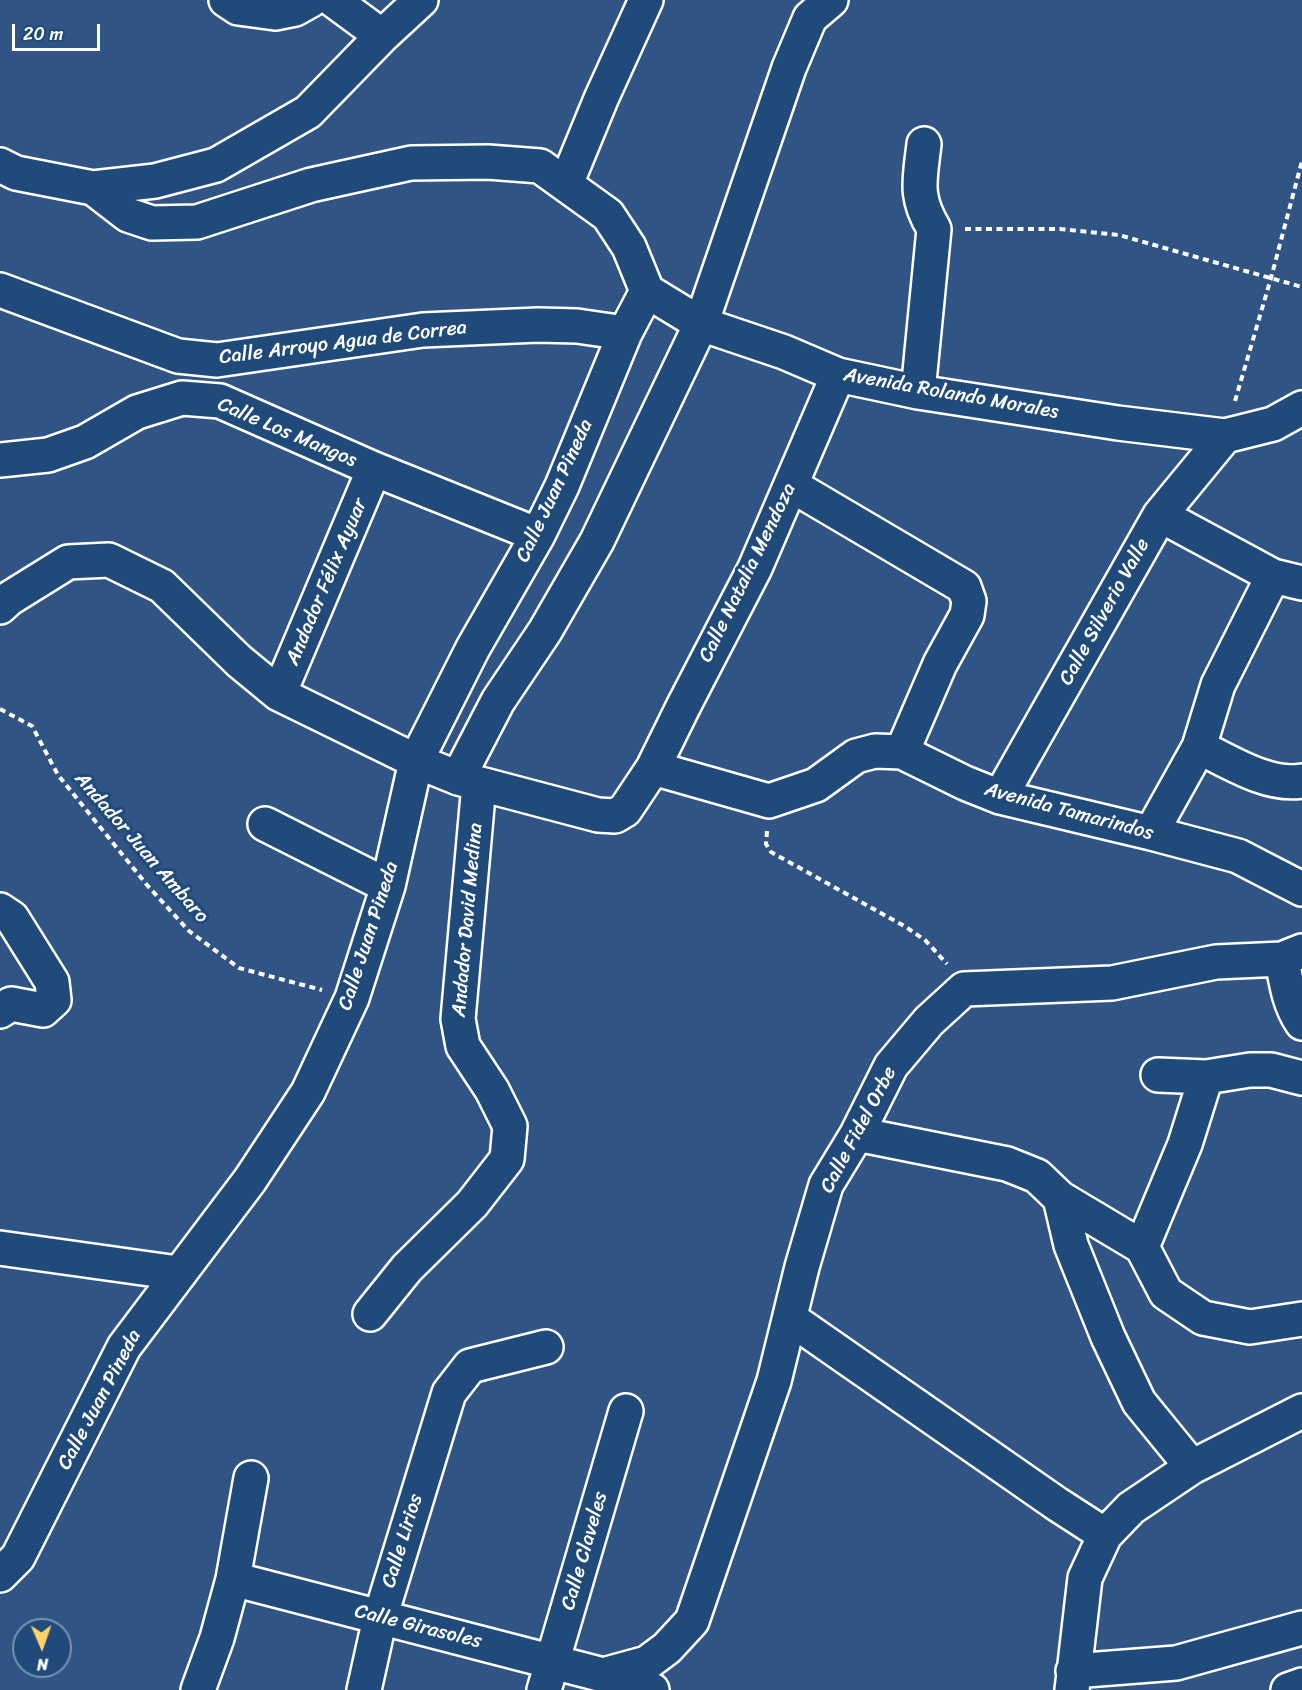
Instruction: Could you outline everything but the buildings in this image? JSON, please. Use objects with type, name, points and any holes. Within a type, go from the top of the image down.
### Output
[{"type":"street","points":[[226,0],[238,8],[275,14],[295,9],[311,0]]},
{"type":"street","points":[[333,0],[382,36]]},
{"type":"street","points":[[0,165],[16,173],[93,188],[155,180],[216,165],[308,112],[382,36],[421,0]]},
{"type":"street","points":[[566,184],[646,0]]},
{"type":"street","points":[[468,781],[498,701],[597,541],[701,324],[789,68],[810,18],[831,0]]},
{"type":"street","points":[[918,392],[934,229],[926,215],[918,189],[924,144]]},
{"type":"street","points":[[93,188],[128,215],[152,223],[197,222],[311,185],[411,163],[488,162],[540,166],[608,215],[629,247],[647,291]]},
{"type":"street","name":"Calle Arroyo Agua de Correa","points":[[0,290],[178,356],[217,360],[423,330],[538,325],[577,326],[625,333]]},
{"type":"street","name":"Avenida Rolando Morales","points":[[647,291],[701,324],[784,352],[838,375],[918,392],[1118,423],[1225,436]]},
{"type":"street","name":"Calle Juan Pineda","points":[[0,1575],[18,1557],[124,1347],[250,1180],[308,1092],[352,998],[388,885],[416,761],[483,632],[538,535],[562,486],[625,333],[647,291]]},
{"type":"street","points":[[182,398],[217,360]]},
{"type":"street","name":"Calle Natalia Mendoza","points":[[653,768],[755,568],[838,375]]},
{"type":"street","name":"Calle Los Mangos","points":[[0,460],[57,452],[85,442],[137,412],[182,398],[220,401],[374,469],[538,535]]},
{"type":"street","points":[[1225,436],[1273,424],[1302,408]]},
{"type":"street","name":"Calle Silverio Valle","points":[[1000,797],[1160,515],[1225,436]]},
{"type":"street","name":"Andador Félix Ayuar","points":[[279,694],[374,469]]},
{"type":"street","points":[[790,485],[964,587],[969,601],[967,615],[940,664],[902,752]]},
{"type":"street","points":[[1151,833],[1199,747],[1218,685],[1287,580],[1160,515]]},
{"type":"street","points":[[0,607],[10,598],[68,562],[109,560],[162,586],[238,661],[279,694],[416,761],[468,781],[598,815],[615,816],[625,810],[653,768],[769,801]]},
{"type":"street","points":[[483,632],[529,654]]},
{"type":"street","points":[[1199,747],[1253,774],[1293,783],[1302,781]]},
{"type":"street","name":"Avenida Tamarindos","points":[[769,801],[816,785],[855,756],[875,751],[902,752],[965,783],[1000,797],[1238,856],[1302,889]]},
{"type":"street","name":"Andador David Medina","points":[[370,1314],[407,1268],[472,1204],[507,1159],[510,1125],[492,1090],[463,1046],[458,1019],[468,781]]},
{"type":"street","points":[[265,824],[388,885]]},
{"type":"street","points":[[0,910],[12,918],[52,982],[54,1000],[43,1010],[11,1004],[0,1011]]},
{"type":"street","points":[[964,990],[1112,983],[1216,962],[1292,955],[1289,996],[1296,1015],[1302,1023]]},
{"type":"street","name":"Calle Fidel Orbe","points":[[692,1621],[774,1381],[826,1185],[857,1134],[891,1066],[929,1021],[964,990]]},
{"type":"street","points":[[1158,1075],[1206,1077],[1250,1070],[1271,1071],[1302,1078]]},
{"type":"street","points":[[1142,1247],[1185,1144],[1206,1077]]},
{"type":"street","points":[[857,1134],[1007,1164],[1037,1176],[1060,1197],[1142,1247],[1166,1293],[1203,1318],[1250,1327],[1302,1319]]},
{"type":"street","points":[[1060,1197],[1071,1245],[1108,1337],[1139,1402],[1192,1467]]},
{"type":"street","points":[[0,1248],[178,1274]]},
{"type":"street","points":[[790,1319],[1105,1535]]},
{"type":"street","name":"Calle Lirios","points":[[364,1690],[380,1618],[449,1394],[470,1366],[546,1347]]},
{"type":"street","name":"Calle Claveles","points":[[548,1676],[626,1411]]},
{"type":"street","points":[[1302,1411],[1192,1467],[1131,1508],[1105,1535],[1085,1578],[1073,1680],[1176,1663],[1302,1628]]},
{"type":"street","points":[[198,1690],[217,1638],[233,1579],[251,1478]]},
{"type":"street","name":"Calle Girasoles","points":[[233,1579],[380,1618],[548,1676],[603,1675],[647,1663],[668,1648],[692,1621]]},
{"type":"street","name":"Calle Girasoles","points":[[603,1675],[652,1690]]},
{"type":"street","points":[[1288,1690],[1302,1685]]},
{"type":"path","points":[[1225,436],[1302,161]]},
{"type":"path","points":[[934,229],[1059,229],[1119,235],[1302,287]]},
{"type":"path","name":"Andador Juan Ambaro","points":[[0,709],[32,726],[58,775],[147,885],[189,931],[239,968],[352,998]]},
{"type":"path","points":[[769,801],[766,844],[771,852],[906,927],[926,941],[942,957],[964,990]]}]
